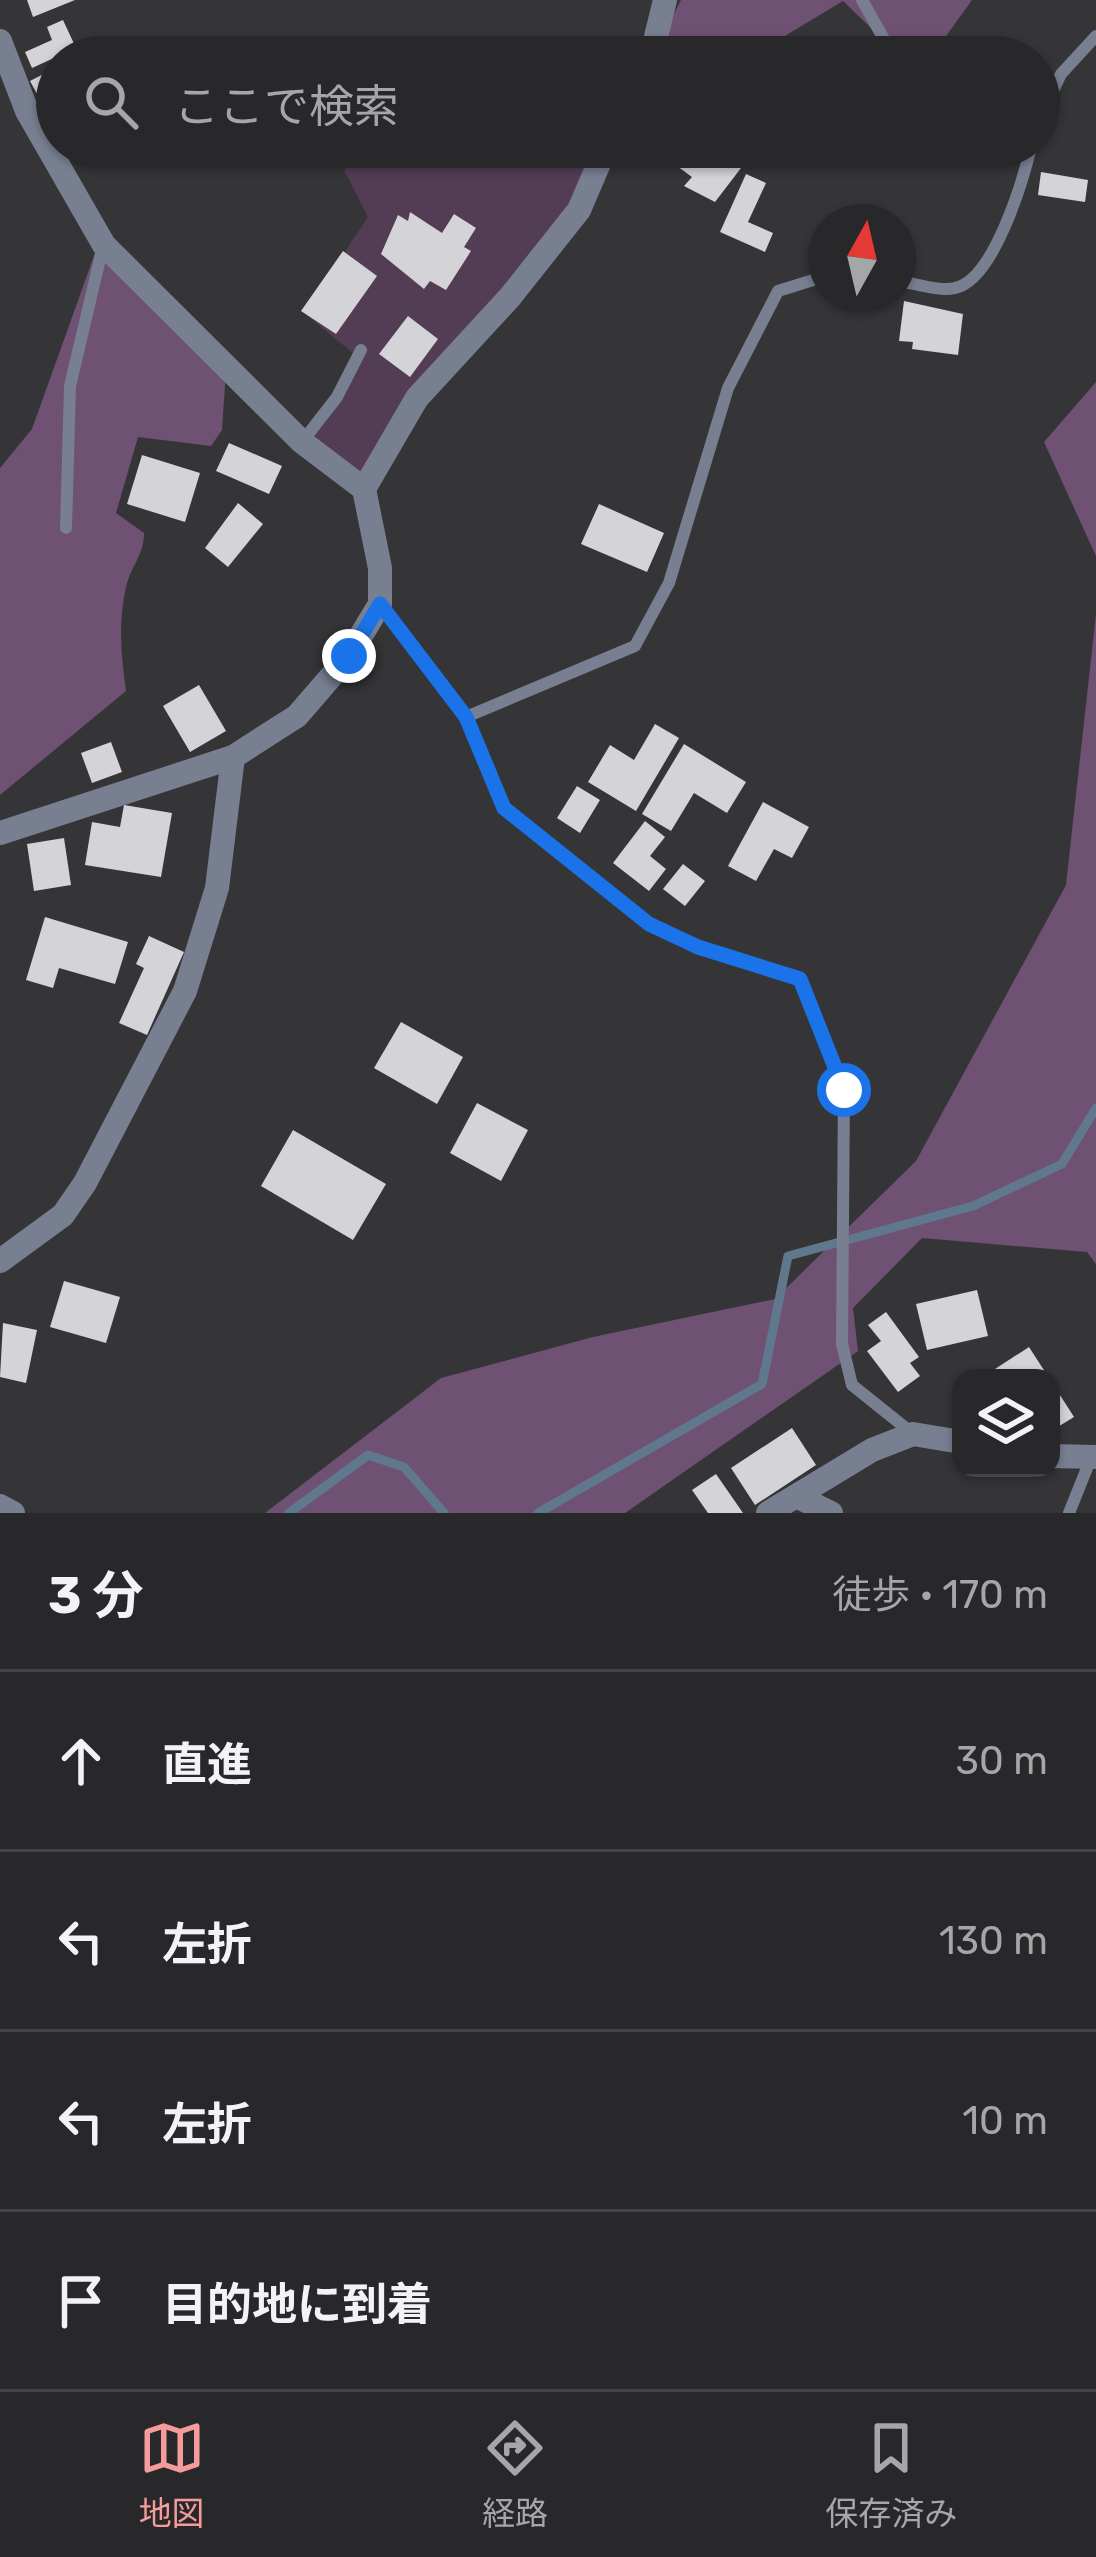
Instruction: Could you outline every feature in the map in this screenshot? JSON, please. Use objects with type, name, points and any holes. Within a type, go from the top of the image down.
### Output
[{"type":"street","points":[[656,36],[664,0]]},
{"type":"street","points":[[0,41],[36,125]]},
{"type":"street","points":[[0,833],[233,757],[297,716],[349,656],[380,604],[380,568],[364,489],[302,442],[104,245],[60,168]]},
{"type":"street","points":[[364,489],[417,398],[510,297],[579,210],[596,168]]},
{"type":"street","points":[[0,1262],[63,1215],[85,1183],[184,991],[217,888],[233,757]]},
{"type":"street","points":[[768,1513],[872,1450],[914,1434],[952,1440]]},
{"type":"street","points":[[1060,1456],[1094,1457]]},
{"type":"street","points":[[796,1496],[831,1513]]},
{"type":"street","points":[[0,1506],[14,1513]]},
{"type":"lane","points":[[862,0],[882,36]]},
{"type":"lane","points":[[1060,74],[1096,36]]},
{"type":"lane","points":[[916,284],[952,290],[984,265],[1019,194],[1025,168]]},
{"type":"lane","points":[[66,528],[70,386],[104,245]]},
{"type":"lane","points":[[466,717],[635,646],[669,583],[721,408],[757,326],[778,291],[808,282]]},
{"type":"lane","points":[[302,442],[337,397],[361,350]]},
{"type":"lane","points":[[380,604],[466,717],[504,808],[649,924],[698,947],[800,979],[844,1090],[842,1344],[852,1385],[914,1434]]},
{"type":"lane","points":[[1069,1513],[1094,1457]]},
{"type":"shaded area","points":[[681,0],[972,0],[946,36],[879,36],[843,1],[785,36],[662,36]]},
{"type":"shaded area","points":[[598,168],[588,188],[364,483],[306,446],[353,353],[304,313],[368,217],[344,170]]},
{"type":"shaded area","points":[[95,253],[226,370],[222,430],[211,446],[138,437],[116,513],[144,533],[122,613],[126,691],[0,795],[0,468],[32,429]]},
{"type":"shaded area","points":[[1096,382],[1096,556],[1044,442]]},
{"type":"shaded area","points":[[1096,614],[1096,1264],[1087,1252],[922,1238],[853,1308],[858,1351],[625,1513],[265,1513],[441,1378],[593,1337],[775,1299],[916,1161],[1066,885]]},
{"type":"building","points":[[27,0],[75,0],[33,17]]},
{"type":"building","points":[[63,20],[70,36],[50,36],[47,27]]},
{"type":"building","points":[[36,47],[36,66],[32,68],[25,52]]},
{"type":"building","points":[[680,168],[741,168],[715,202],[684,186],[692,177]]},
{"type":"building","points":[[1041,172],[1088,180],[1085,202],[1038,195]]},
{"type":"building","points":[[746,174],[766,183],[748,222],[773,233],[765,252],[720,232]]},
{"type":"building","points":[[410,212],[442,233],[454,214],[476,228],[464,247],[471,251],[446,290],[430,281],[424,289],[381,254],[398,215],[408,221]]},
{"type":"building","points":[[343,251],[377,276],[336,334],[301,311]]},
{"type":"building","points":[[916,304],[963,314],[958,355],[912,349],[913,342],[899,341],[903,312],[916,312]]},
{"type":"building","points":[[408,316],[438,339],[410,377],[379,354]]},
{"type":"building","points":[[229,443],[282,466],[269,494],[216,471]]},
{"type":"building","points":[[142,455],[200,473],[185,522],[127,504]]},
{"type":"building","points":[[238,503],[263,524],[228,567],[205,548]]},
{"type":"building","points":[[599,504],[664,533],[647,572],[581,544]]},
{"type":"building","points":[[199,685],[226,731],[190,752],[163,706]]},
{"type":"building","points":[[655,724],[679,738],[636,811],[588,782],[610,745],[634,760]]},
{"type":"building","points":[[111,742],[122,772],[92,783],[81,753]]},
{"type":"building","points":[[684,744],[746,782],[727,813],[694,793],[671,831],[642,814]]},
{"type":"building","points":[[577,786],[600,800],[580,833],[557,818]]},
{"type":"building","points":[[763,802],[809,827],[792,858],[774,849],[756,881],[728,866]]},
{"type":"building","points":[[124,805],[172,813],[161,877],[85,865],[92,822],[120,827]]},
{"type":"building","points":[[645,821],[665,837],[650,856],[666,869],[649,891],[613,863]]},
{"type":"building","points":[[64,838],[71,885],[34,891],[27,844]]},
{"type":"building","points":[[683,864],[705,881],[685,906],[663,889]]},
{"type":"building","points":[[45,917],[128,942],[115,984],[59,968],[53,988],[26,980]]},
{"type":"building","points":[[149,936],[184,952],[147,1035],[119,1023],[144,968],[136,964]]},
{"type":"building","points":[[401,1022],[463,1057],[437,1104],[374,1068]]},
{"type":"building","points":[[477,1103],[528,1130],[501,1181],[450,1153]]},
{"type":"building","points":[[293,1130],[386,1184],[353,1240],[261,1186]]},
{"type":"building","points":[[64,1281],[120,1297],[106,1343],[50,1327]]},
{"type":"building","points":[[977,1290],[988,1336],[927,1350],[916,1304]]},
{"type":"building","points":[[886,1312],[919,1357],[910,1363],[920,1376],[898,1392],[867,1351],[881,1341],[868,1325]]},
{"type":"building","points":[[3,1323],[37,1330],[26,1383],[0,1377]]},
{"type":"building","points":[[1029,1347],[1043,1369],[995,1369]]},
{"type":"building","points":[[1060,1395],[1074,1417],[1060,1426]]},
{"type":"building","points":[[792,1428],[816,1465],[755,1505],[731,1468]]},
{"type":"building","points":[[716,1474],[743,1513],[708,1513],[692,1490]]},
{"type":"waterway","points":[[538,1513],[762,1384],[788,1256],[973,1206],[1062,1164],[1096,1108]]},
{"type":"waterway","points":[[289,1513],[368,1455],[404,1467],[444,1513]]},
{"type":"route","points":[[349,656],[380,604],[466,717],[504,808],[649,924],[698,947],[800,979],[844,1090]]}]
